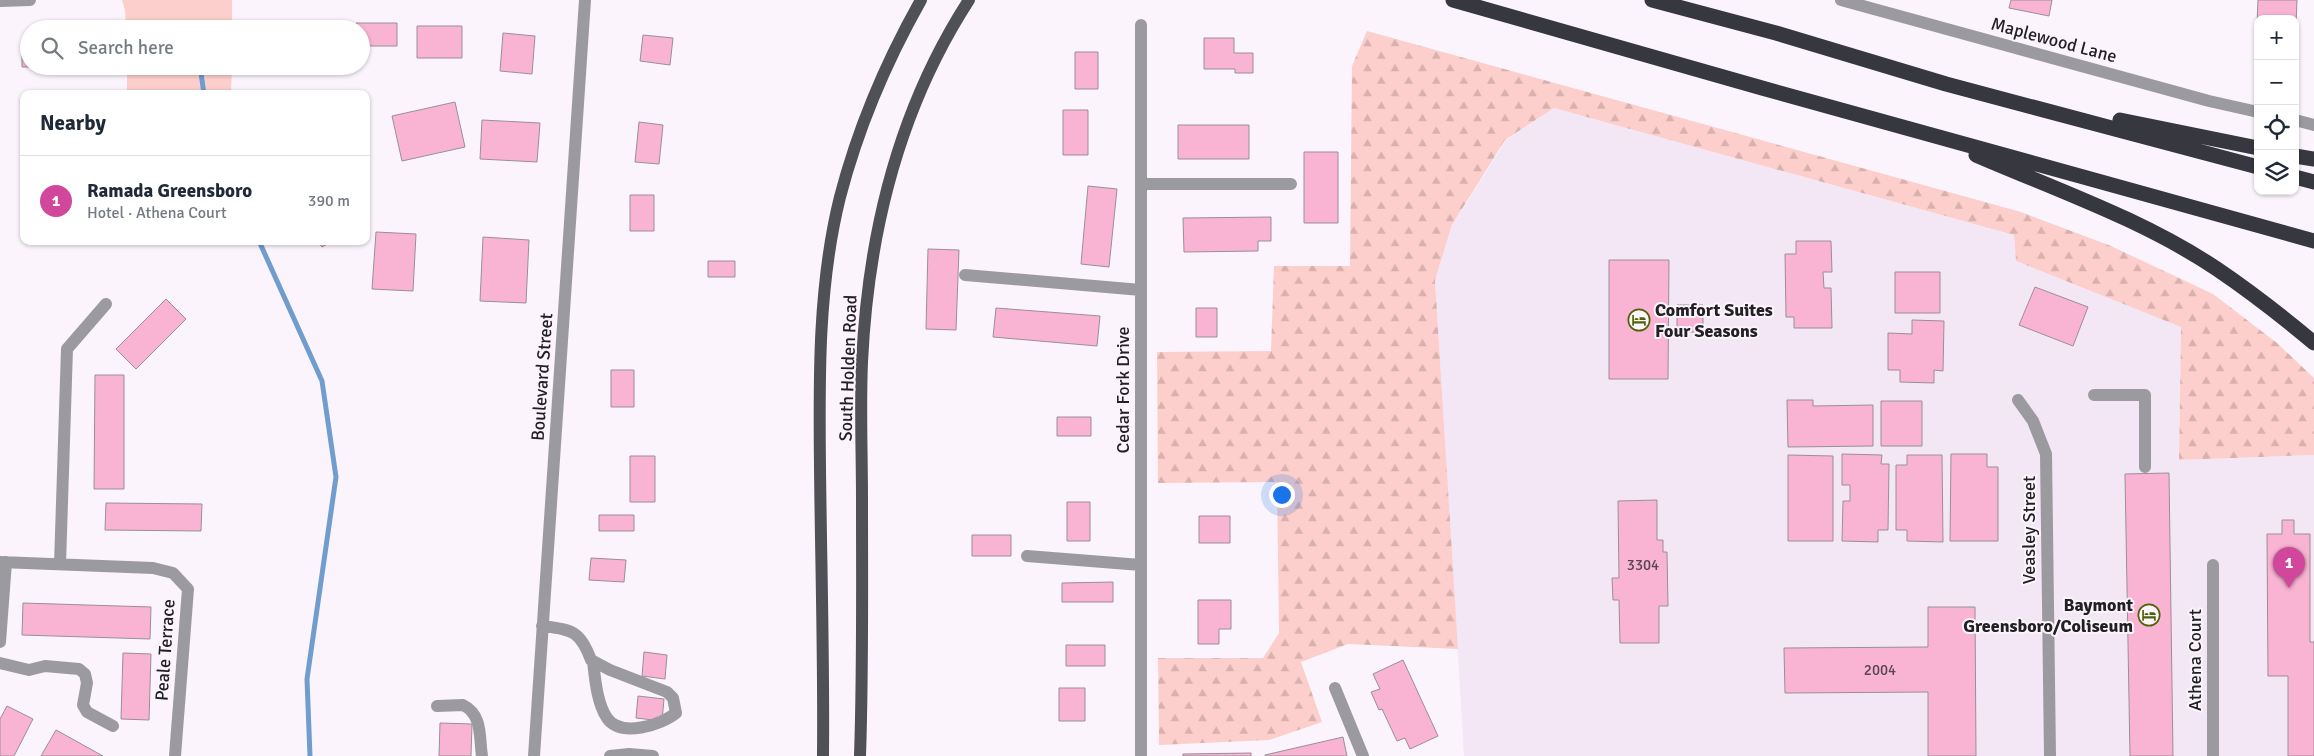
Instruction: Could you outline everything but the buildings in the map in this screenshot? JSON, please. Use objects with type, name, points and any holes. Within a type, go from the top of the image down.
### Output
[{"type":"highway","points":[[1453,0],[1926,134],[2314,241]]},
{"type":"highway","points":[[1652,0],[1776,33],[1946,84],[2254,166]]},
{"type":"highway","points":[[1946,84],[2254,147]]},
{"type":"highway","points":[[1926,134],[2171,242],[2216,268],[2269,306],[2314,343]]},
{"type":"highway","points":[[2299,157],[2314,159]]},
{"type":"highway","points":[[2299,178],[2314,182]]},
{"type":"main road","name":"South Holden Road","points":[[822,756],[820,404],[824,310],[830,257],[840,199],[852,155],[876,88],[921,0]]},
{"type":"main road","name":"South Holden Road","points":[[860,756],[862,364],[870,271],[888,181],[902,137],[936,57],[969,0]]},
{"type":"street","points":[[0,2],[30,0]]},
{"type":"street","name":"Boulevard Street","points":[[534,756],[585,0]]},
{"type":"street","name":"Maplewood Lane","points":[[1841,0],[2254,111]]},
{"type":"street","name":"Cedar Fork Drive","points":[[1141,25],[1141,756]]},
{"type":"street","points":[[2299,121],[2314,125]]},
{"type":"street","points":[[1141,184],[1291,184]]},
{"type":"street","points":[[965,275],[1141,290]]},
{"type":"street","points":[[60,564],[67,349],[106,304]]},
{"type":"street","points":[[2094,395],[2145,395],[2145,467]]},
{"type":"street","name":"Veasley Street","points":[[2018,400],[2033,421],[2046,454],[2050,756]]},
{"type":"street","points":[[1027,556],[1141,565]]},
{"type":"street","points":[[0,642],[3,562]]},
{"type":"street","name":"Peale Terrace","points":[[3,562],[153,568],[173,573],[188,589],[175,756]]},
{"type":"street","name":"Athena Court","points":[[2213,565],[2213,756]]},
{"type":"street","points":[[542,626],[574,632],[585,644],[593,661],[602,702],[608,718],[614,724],[636,729],[661,723],[676,713],[673,698],[668,692],[610,670],[593,661]]},
{"type":"street","points":[[0,663],[29,670],[45,666],[79,669],[85,674],[87,683],[83,705],[87,712],[113,726]]},
{"type":"street","points":[[1335,688],[1363,756]]},
{"type":"street","points":[[437,706],[463,705],[475,716],[480,728],[482,756]]},
{"type":"street","points":[[610,756],[628,754],[654,756]]},
{"type":"shaded area","points":[[1554,108],[2014,235],[2016,261],[2181,327],[2179,460],[2314,455],[2314,756],[1464,756],[1435,280],[1452,226],[1506,140]]},
{"type":"green space","points":[[122,0],[232,0],[232,20],[126,20]]},
{"type":"green space","points":[[1367,31],[2021,212],[2111,246],[2213,294],[2277,343],[2314,378],[2314,455],[2179,460],[2181,327],[2016,261],[2014,235],[1554,108],[1505,140],[1452,225],[1435,280],[1458,649],[1348,644],[1301,662],[1322,722],[1269,740],[1159,745],[1158,658],[1263,658],[1279,633],[1277,482],[1158,483],[1157,352],[1271,351],[1274,266],[1350,266],[1352,66]]},
{"type":"green space","points":[[127,75],[232,75],[231,90],[127,90]]},
{"type":"waterway","points":[[201,75],[203,90]]},
{"type":"waterway","points":[[261,245],[322,381],[336,477],[307,679],[310,756]]},
{"type":"place","name":"Comfort Suites Four Seasons","points":[[1639,320]]},
{"type":"place","name":"Ramada Greensboro","points":[[2289,588]]},
{"type":"place","name":"Baymont Greensboro/Coliseum","points":[[2149,615]]}]
